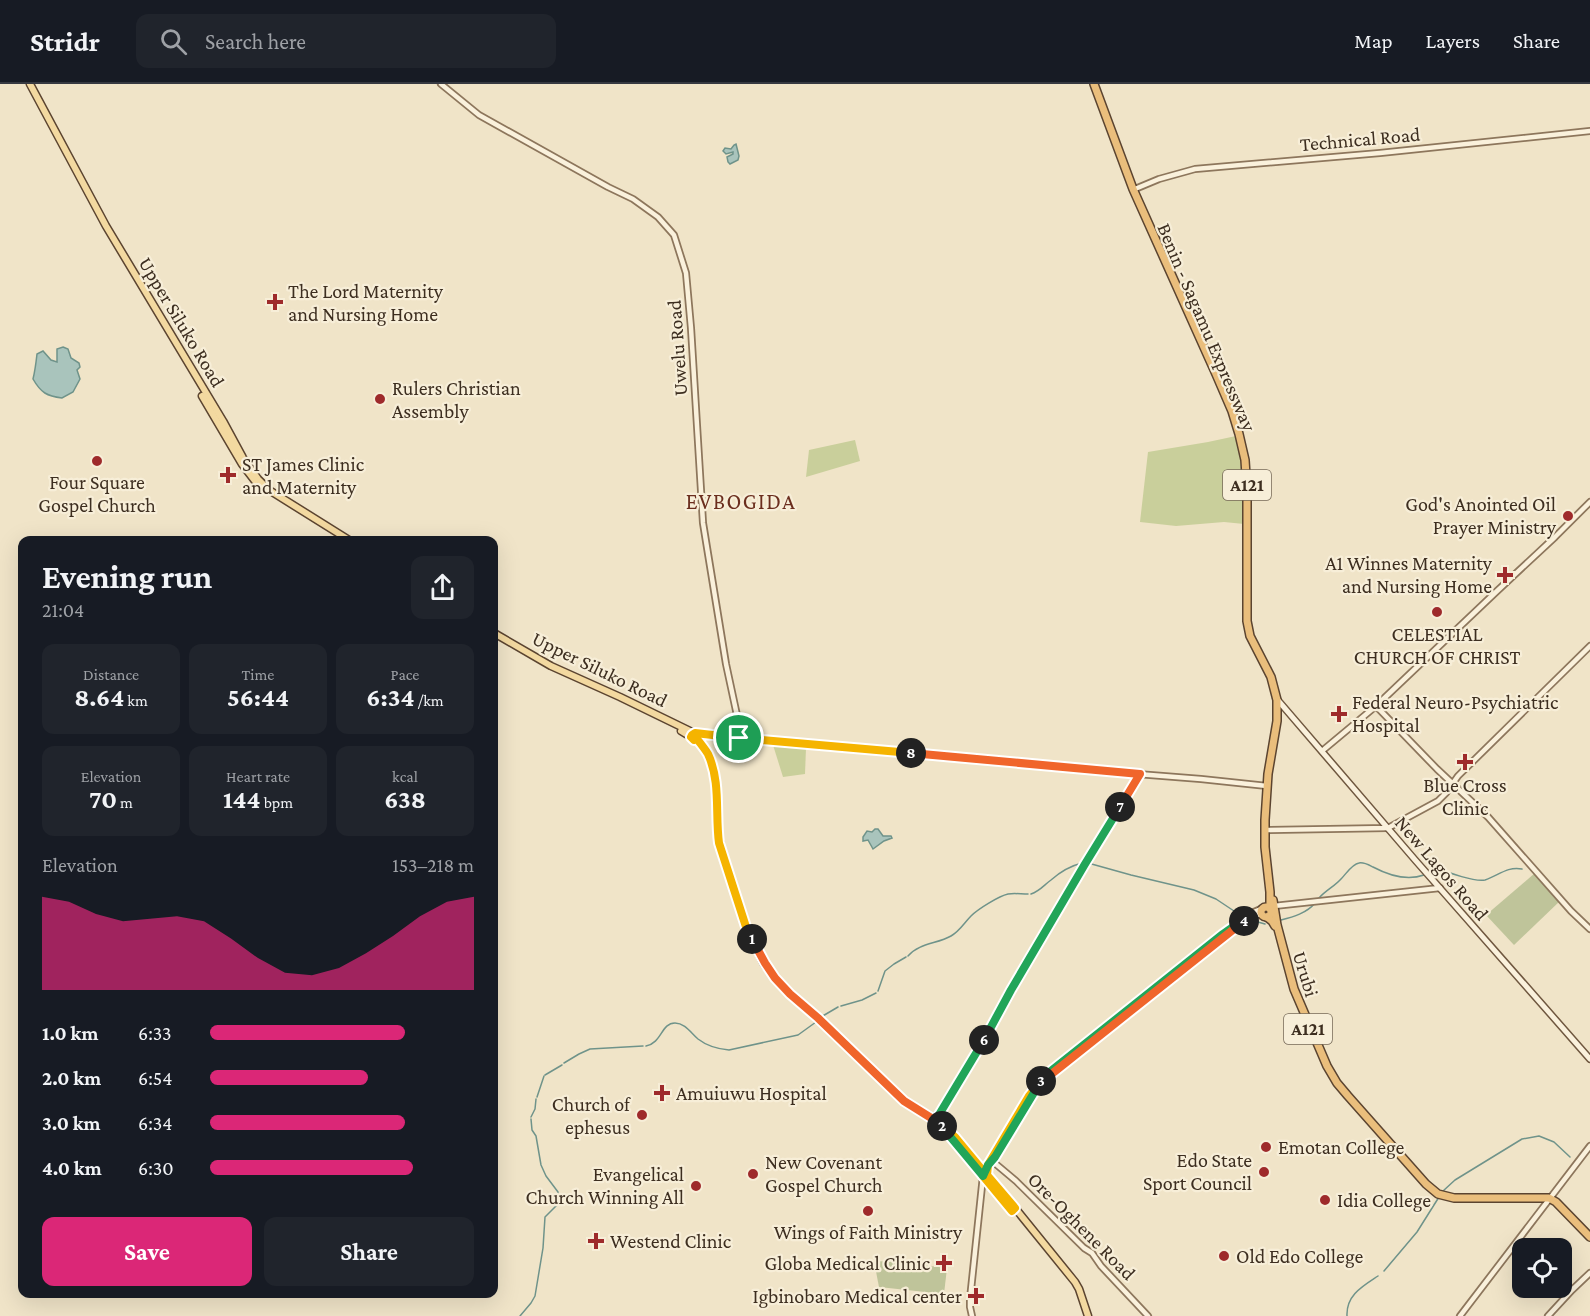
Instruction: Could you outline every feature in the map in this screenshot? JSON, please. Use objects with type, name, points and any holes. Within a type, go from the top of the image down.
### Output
[{"type":"highway","name":"A121","points":[[1093,84],[1133,189],[1229,407],[1242,446],[1246,477],[1247,621],[1250,636],[1271,677],[1278,714],[1265,786],[1264,830],[1270,892],[1267,911],[1274,927]]},
{"type":"highway","name":"Benin - Sagamu Expressway","points":[[1093,84],[1132,193],[1229,407],[1240,448],[1245,487],[1245,624],[1269,686],[1276,696],[1275,720],[1265,786],[1263,850],[1268,896],[1267,911]]},
{"type":"highway","points":[[1278,714],[1284,708]]},
{"type":"highway","name":"Urubi","points":[[1267,911],[1295,997],[1324,1067],[1334,1084],[1425,1188],[1448,1201],[1550,1201]]},
{"type":"highway","points":[[1550,1201],[1590,1239]]},
{"type":"main road","name":"Upper Siluko Road","points":[[28,84],[115,249],[159,318],[248,473],[269,494],[336,536]]},
{"type":"main road","name":"Upper Siluko Road","points":[[28,84],[106,226],[248,465],[269,490],[343,536]]},
{"type":"main road","name":"Upper Siluko Road","points":[[498,637],[550,668],[629,701],[698,737]]},
{"type":"main road","name":"New Lagos Road","points":[[1276,696],[1323,751]]},
{"type":"main road","name":"New Lagos Road","points":[[1276,696],[1590,1058]]},
{"type":"main road","points":[[698,737],[712,774],[716,844],[744,931],[762,965],[783,990],[902,1103],[935,1122],[948,1134],[1014,1209],[1072,1284],[1087,1316]]},
{"type":"main road","name":"New Lagos Road","points":[[1389,827],[1590,1058]]},
{"type":"main road","points":[[984,1177],[985,1168],[991,1162]]},
{"type":"street","name":"Uwelu Road","points":[[441,84],[479,114],[633,199],[658,217],[674,235],[683,262],[687,287],[703,523],[739,738]]},
{"type":"street","name":"Technical Road","points":[[1135,189],[1195,169],[1590,131]]},
{"type":"street","points":[[1323,751],[1376,706],[1590,502]]},
{"type":"street","points":[[1264,830],[1389,827],[1438,801],[1452,783],[1590,646]]},
{"type":"street","points":[[1376,706],[1437,770],[1488,817],[1590,929]]},
{"type":"street","points":[[698,737],[739,738],[1265,786]]},
{"type":"street","points":[[935,1122],[1140,774]]},
{"type":"street","points":[[991,1162],[1029,1096],[1043,1078],[1223,934],[1249,916],[1267,911],[1440,888]]},
{"type":"street","points":[[1462,1316],[1590,1147]]},
{"type":"street","name":"Ore-Oghene Road","points":[[991,1162],[1016,1180],[1084,1248],[1092,1253],[1101,1266],[1148,1316]]},
{"type":"street","points":[[971,1316],[967,1299],[984,1177]]},
{"type":"street","points":[[1548,1316],[1590,1273]]},
{"type":"green space","points":[[1236,436],[1243,480],[1244,524],[1224,522],[1176,526],[1140,522],[1148,452]]},
{"type":"green space","points":[[855,440],[860,461],[806,477],[809,450]]},
{"type":"green space","points":[[773,743],[806,748],[805,774],[783,777]]},
{"type":"green space","points":[[1535,873],[1561,900],[1514,945],[1486,915]]},
{"type":"green space","points":[[874,1261],[947,1268],[944,1294],[879,1287]]},
{"type":"water","points":[[736,144],[738,160],[730,164],[727,157],[733,152],[726,154],[723,151],[725,148],[731,149]]},
{"type":"water","points":[[63,347],[68,349],[71,358],[79,363],[80,367],[77,370],[80,379],[73,392],[62,398],[45,393],[33,379],[37,354],[43,351],[51,360],[57,362],[57,349]]},
{"type":"water","points":[[878,829],[883,836],[892,838],[873,849],[868,840],[863,841],[863,837],[867,831],[872,832]]},
{"type":"waterway","points":[[1031,894],[1062,872],[1082,863]]},
{"type":"waterway","points":[[1088,863],[1194,890],[1216,899],[1243,917]]},
{"type":"waterway","points":[[1319,898],[1359,863],[1398,876],[1424,875]]},
{"type":"waterway","points":[[1434,869],[1439,868],[1475,880],[1485,880],[1507,870],[1522,869]]},
{"type":"waterway","points":[[908,956],[923,946],[954,934],[974,913],[994,900],[1008,894],[1028,894]]},
{"type":"waterway","points":[[1281,920],[1304,912],[1315,903]]},
{"type":"waterway","points":[[1247,919],[1265,924]]},
{"type":"waterway","points":[[878,991],[885,971],[906,957]]},
{"type":"waterway","points":[[841,1006],[876,993]]},
{"type":"waterway","points":[[821,1017],[838,1007]]},
{"type":"waterway","points":[[646,1046],[655,1041],[667,1026],[675,1023],[685,1026],[705,1044],[729,1050],[798,1035],[816,1022]]},
{"type":"waterway","points":[[564,1063],[590,1049],[643,1046]]},
{"type":"waterway","points":[[545,1075],[562,1065]]},
{"type":"waterway","points":[[537,1097],[544,1076]]},
{"type":"waterway","points":[[531,1117],[536,1099]]},
{"type":"waterway","points":[[520,1316],[535,1296],[543,1248],[545,1217],[556,1206],[558,1192],[541,1165],[531,1119]]},
{"type":"waterway","points":[[1443,1191],[1455,1180],[1522,1139],[1539,1136],[1554,1142],[1570,1157]]},
{"type":"waterway","points":[[1384,1271],[1417,1232],[1439,1197]]},
{"type":"waterway","points":[[1347,1316],[1352,1297],[1378,1276]]},
{"type":"place","name":"The Lord Maternity and Nursing Home","points":[[275,302]]},
{"type":"place","name":"Rulers Christian Assembly","points":[[380,399]]},
{"type":"place","name":"Four Square Gospel Church","points":[[97,461]]},
{"type":"place","name":"ST James Clinic and Maternity","points":[[228,475]]},
{"type":"place","name":"God's Anointed Oil Prayer Ministry","points":[[1568,516]]},
{"type":"place","name":"A1 Winnes Maternity and Nursing Home","points":[[1505,575]]},
{"type":"place","name":"CELESTIAL CHURCH OF CHRIST","points":[[1437,612]]},
{"type":"place","name":"Federal Neuro-Psychiatric Hospital","points":[[1339,714]]},
{"type":"place","name":"Blue Cross Clinic","points":[[1465,762]]},
{"type":"place","name":"Amuiuwu Hospital","points":[[662,1093]]},
{"type":"place","name":"Church of ephesus","points":[[642,1115]]},
{"type":"place","name":"Emotan College","points":[[1266,1147]]},
{"type":"place","name":"Edo State Sport Council","points":[[1264,1172]]},
{"type":"place","name":"New Covenant Gospel Church","points":[[753,1174]]},
{"type":"place","name":"Evangelical Church Winning All","points":[[696,1186]]},
{"type":"place","name":"Idia College","points":[[1325,1200]]},
{"type":"place","name":"Wings of Faith Ministry","points":[[868,1211]]},
{"type":"place","name":"Westend Clinic","points":[[596,1241]]},
{"type":"place","name":"Old Edo College","points":[[1224,1256]]},
{"type":"place","name":"Globa Medical Clinic","points":[[944,1263]]},
{"type":"place","name":"Igbinobaro Medical center","points":[[976,1296]]},
{"type":"district","name":"EVBOGIDA","points":[[741,501]]},
{"type":"route","points":[[739,738],[700,733],[694,733],[691,737],[694,740],[697,739],[708,754],[713,767],[719,843],[747,930],[765,963],[790,994],[818,1018],[886,1085],[914,1109],[936,1121],[955,1137],[984,1172],[983,1176],[1012,1211],[1015,1208],[987,1175],[987,1168],[993,1159],[993,1156],[1034,1088],[1051,1071],[1247,917],[1245,921],[1044,1081],[995,1157],[993,1159],[991,1160],[984,1172],[983,1176],[948,1134],[934,1123],[936,1121],[988,1034],[1011,990],[1085,864],[1140,774],[739,738]]}]
